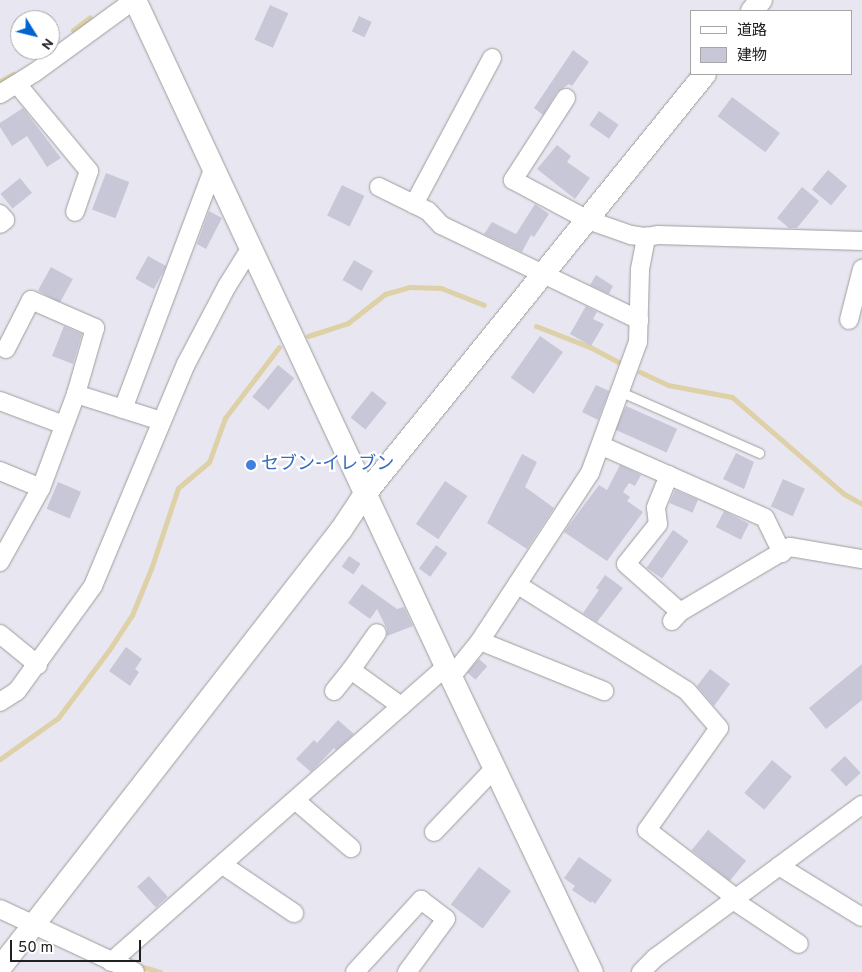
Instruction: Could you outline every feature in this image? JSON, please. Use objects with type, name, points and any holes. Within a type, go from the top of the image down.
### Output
[{"type":"street","points":[[0,94],[17,84],[134,0],[448,672],[592,972]]},
{"type":"street","points":[[753,10],[761,0]]},
{"type":"street","points":[[414,204],[492,58]]},
{"type":"street","points":[[0,968],[341,530],[366,494],[704,75]]},
{"type":"street","points":[[17,84],[89,172],[75,212]]},
{"type":"street","points":[[566,98],[513,180],[588,220],[631,235],[646,237],[861,240]]},
{"type":"street","points":[[123,409],[214,170]]},
{"type":"street","points":[[380,187],[428,211],[442,225],[542,275],[639,320]]},
{"type":"street","points":[[0,214],[5,220],[0,224]]},
{"type":"street","points":[[111,962],[402,706],[448,672],[480,642],[590,473],[602,446],[638,342],[640,269],[646,237]]},
{"type":"street","points":[[0,702],[17,691],[38,665],[93,586],[186,364],[227,286],[250,249]]},
{"type":"street","points":[[849,320],[862,269]]},
{"type":"street","points":[[0,562],[41,488],[76,394],[95,328],[31,300],[6,349]]},
{"type":"street","points":[[76,394],[162,421]]},
{"type":"street","points":[[0,401],[64,425]]},
{"type":"street","points":[[602,446],[765,518],[782,553]]},
{"type":"street","points":[[0,471],[41,488]]},
{"type":"street","points":[[669,475],[656,508],[658,524],[626,564],[676,617],[790,548],[862,559]]},
{"type":"street","points":[[518,585],[687,692],[719,728],[648,830],[735,899],[799,944]]},
{"type":"street","points":[[334,691],[377,633]]},
{"type":"street","points":[[0,634],[38,665]]},
{"type":"street","points":[[480,642],[604,691]]},
{"type":"street","points":[[351,670],[402,706]]},
{"type":"street","points":[[434,832],[494,769]]},
{"type":"street","points":[[295,800],[350,848]]},
{"type":"street","points":[[641,972],[655,958],[862,805]]},
{"type":"street","points":[[223,865],[294,913]]},
{"type":"street","points":[[779,866],[862,918]]},
{"type":"street","points":[[355,972],[421,900],[446,919],[407,972]]},
{"type":"street","points":[[0,909],[135,972]]},
{"type":"lane","points":[[621,392],[759,453]]},
{"type":"building","points":[[270,5],[288,13],[273,48],[255,40]]},
{"type":"building","points":[[359,16],[372,22],[365,37],[352,31]]},
{"type":"building","points":[[573,50],[589,62],[572,86],[569,84],[557,92],[543,115],[534,108]]},
{"type":"building","points":[[732,97],[780,133],[765,152],[718,116]]},
{"type":"building","points":[[23,108],[61,158],[47,167],[27,136],[12,146],[0,127],[0,123]]},
{"type":"building","points":[[599,111],[619,125],[609,139],[589,125]]},
{"type":"building","points":[[557,145],[571,156],[567,162],[590,178],[575,199],[537,169]]},
{"type":"building","points":[[828,170],[847,186],[831,205],[812,189]]},
{"type":"building","points":[[106,173],[129,182],[115,218],[92,209]]},
{"type":"building","points":[[20,178],[32,193],[13,208],[1,194]]},
{"type":"building","points":[[342,185],[364,196],[350,227],[327,216]]},
{"type":"building","points":[[802,187],[819,201],[797,228],[789,228],[777,218]]},
{"type":"building","points":[[535,204],[549,214],[534,237],[531,235],[522,252],[484,234],[492,222],[516,234]]},
{"type":"building","points":[[209,211],[222,218],[206,249],[197,244]]},
{"type":"building","points":[[148,256],[166,266],[154,289],[135,279]]},
{"type":"building","points":[[354,260],[373,271],[362,291],[342,280]]},
{"type":"building","points":[[51,267],[73,279],[60,303],[38,291]]},
{"type":"building","points":[[596,275],[613,286],[609,294],[590,285]]},
{"type":"building","points":[[586,306],[597,312],[593,319],[604,324],[591,346],[570,334]]},
{"type":"building","points":[[64,326],[82,334],[73,364],[52,356]]},
{"type":"building","points":[[540,336],[563,352],[534,394],[511,378]]},
{"type":"building","points":[[278,365],[294,378],[269,410],[252,397]]},
{"type":"building","points":[[596,385],[609,391],[598,420],[582,412]]},
{"type":"building","points":[[372,391],[387,403],[365,429],[351,417]]},
{"type":"building","points":[[626,406],[677,429],[667,453],[615,430]]},
{"type":"building","points":[[736,453],[754,462],[744,489],[723,479]]},
{"type":"building","points":[[522,454],[537,462],[525,487],[554,508],[527,549],[487,523]]},
{"type":"building","points":[[620,465],[641,475],[635,486],[629,483],[623,492],[630,497],[627,501],[643,512],[607,561],[564,532],[599,485],[607,490]]},
{"type":"building","points":[[783,479],[805,489],[793,516],[771,506]]},
{"type":"building","points":[[445,481],[467,496],[438,539],[416,524]]},
{"type":"building","points":[[58,482],[81,492],[70,518],[47,509]]},
{"type":"building","points":[[675,490],[698,500],[693,513],[670,503]]},
{"type":"building","points":[[724,511],[749,524],[741,540],[716,527]]},
{"type":"building","points":[[673,530],[689,541],[662,579],[647,568]]},
{"type":"building","points":[[436,545],[447,553],[430,577],[419,568]]},
{"type":"building","points":[[349,556],[361,564],[353,575],[342,567]]},
{"type":"building","points":[[605,575],[623,588],[597,622],[583,613],[599,590],[596,588]]},
{"type":"building","points":[[362,584],[397,609],[404,607],[413,626],[387,636],[387,629],[377,609],[370,619],[348,603]]},
{"type":"building","points":[[126,647],[142,659],[135,669],[139,672],[130,686],[109,671]]},
{"type":"building","points":[[479,659],[487,666],[475,680],[467,673]]},
{"type":"building","points":[[862,664],[862,700],[826,729],[809,708]]},
{"type":"building","points":[[710,669],[730,684],[714,706],[697,686]]},
{"type":"building","points":[[338,720],[354,734],[336,750],[334,748],[311,772],[296,759],[314,740],[317,743]]},
{"type":"building","points":[[845,756],[861,773],[846,786],[830,770]]},
{"type":"building","points":[[772,760],[792,777],[764,810],[744,793]]},
{"type":"building","points":[[708,830],[746,861],[730,881],[692,850]]},
{"type":"building","points":[[579,857],[612,880],[595,904],[572,890],[575,886],[564,878]]},
{"type":"building","points":[[479,867],[511,891],[483,929],[451,905]]},
{"type":"building","points":[[149,876],[168,897],[156,908],[137,887]]},
{"type":"waterway","points":[[73,30],[90,17]]},
{"type":"waterway","points":[[0,81],[13,74]]},
{"type":"waterway","points":[[308,336],[348,323],[385,294],[410,287],[441,288],[484,305]]},
{"type":"waterway","points":[[536,326],[590,347],[618,362]]},
{"type":"waterway","points":[[0,759],[58,718],[109,650],[132,615],[151,569],[178,488],[209,462],[225,418],[279,347]]},
{"type":"waterway","points":[[640,372],[668,385],[732,397],[844,494],[862,504]]},
{"type":"waterway","points":[[136,965],[160,972]]},
{"type":"place","name":"セブン-イレブン","points":[[251,465]]}]
